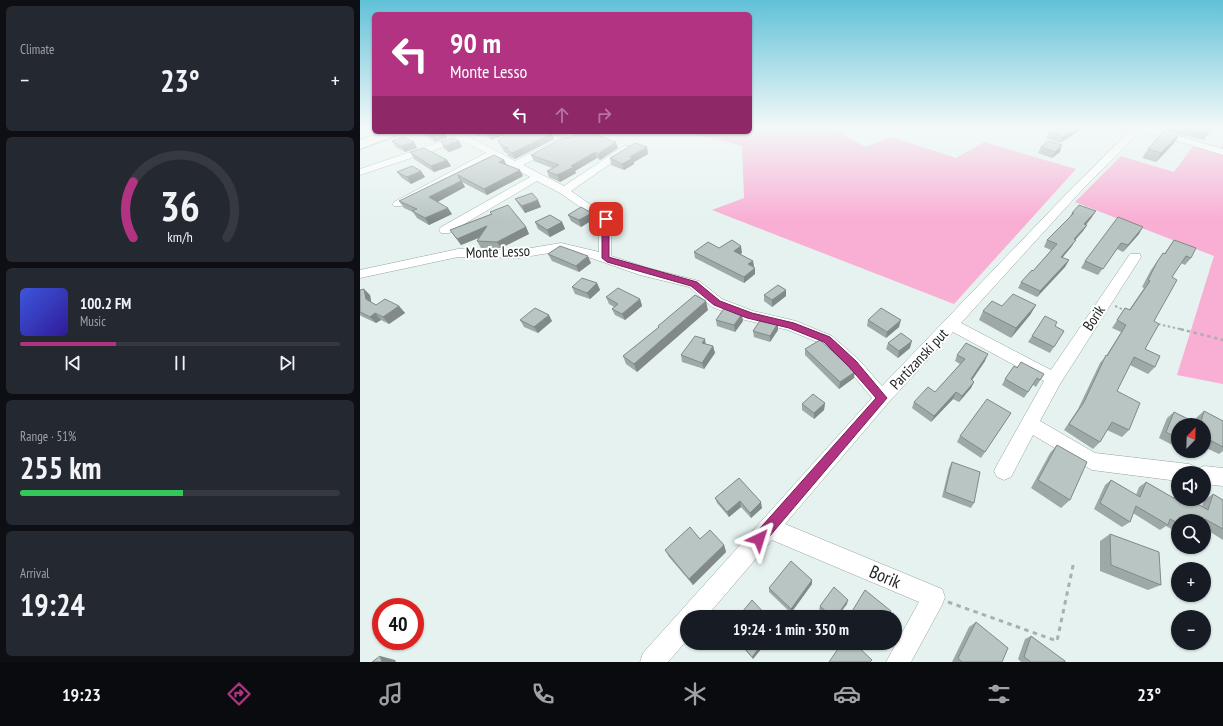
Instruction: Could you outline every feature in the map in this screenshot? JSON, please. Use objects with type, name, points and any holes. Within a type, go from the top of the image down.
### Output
[{"type":"street","points":[[360,172],[397,158]]},
{"type":"street","points":[[398,204],[478,158]]},
{"type":"street","points":[[502,158],[564,191],[606,219],[606,258]]},
{"type":"street","points":[[515,165],[529,158]]},
{"type":"street","points":[[564,191],[613,158]]},
{"type":"street","name":"Partizanski put","points":[[697,610],[882,398],[1077,189],[1108,158]]},
{"type":"street","points":[[445,230],[537,177]]},
{"type":"street","name":"Monte Lesso","points":[[360,274],[458,253],[519,254],[561,247],[606,258],[645,272],[694,284],[717,303],[750,316],[791,325],[827,340],[852,364],[882,398]]},
{"type":"street","name":"Borik","points":[[1004,471],[1054,379],[1135,256]]},
{"type":"street","points":[[951,324],[1054,379]]},
{"type":"street","points":[[1030,424],[1092,461],[1171,471]]},
{"type":"street","points":[[1211,476],[1223,477]]},
{"type":"street","name":"Borik","points":[[769,528],[934,597]]},
{"type":"street","points":[[898,662],[934,597]]},
{"type":"street","points":[[652,662],[680,630]]},
{"type":"path","points":[[1105,302],[1126,311]]},
{"type":"path","points":[[1155,323],[1223,340]]},
{"type":"path","points":[[934,597],[1057,641],[1074,561]]},
{"type":"shaded area","points":[[742,158],[1038,158],[1076,169],[954,304],[712,210],[744,198]]},
{"type":"shaded area","points":[[1119,158],[1127,158],[1174,172],[1184,158],[1223,158],[1223,384],[1177,375],[1214,256],[1075,202]]},
{"type":"building","points":[[419,158],[443,158],[447,160],[431,166]]},
{"type":"building","points":[[488,158],[500,158],[504,160],[499,162],[520,170],[484,189],[458,175],[461,181],[429,197],[448,208],[425,218],[412,211],[417,209],[399,201]]},
{"type":"building","points":[[539,158],[585,158],[571,166],[574,167],[557,175],[547,171],[559,165]]},
{"type":"building","points":[[610,158],[633,158],[633,158],[622,164]]},
{"type":"building","points":[[412,166],[421,171],[407,177],[397,172]]},
{"type":"building","points":[[532,193],[538,200],[522,206],[515,199]]},
{"type":"building","points":[[508,205],[526,227],[497,242],[477,241],[487,226],[457,239],[450,230],[492,214],[490,212]]},
{"type":"building","points":[[1079,205],[1096,211],[1084,224],[1087,225],[1074,239],[1076,240],[1061,257],[1069,260],[1040,291],[1021,282],[1057,244],[1047,240],[1074,213],[1072,213]]},
{"type":"building","points":[[581,207],[592,213],[579,220],[568,215]]},
{"type":"building","points":[[550,215],[562,222],[547,230],[535,222]]},
{"type":"building","points":[[1118,217],[1143,227],[1128,245],[1121,243],[1103,269],[1085,261]]},
{"type":"building","points":[[732,240],[741,246],[734,251],[753,261],[748,264],[755,268],[744,277],[694,252],[708,242],[719,248]]},
{"type":"building","points":[[1174,240],[1196,248],[1191,258],[1186,256],[1172,277],[1177,280],[1154,321],[1159,324],[1145,349],[1160,356],[1155,367],[1134,357],[1117,391],[1140,403],[1129,430],[1112,422],[1100,442],[1069,424],[1084,402],[1106,355],[1107,356],[1126,325],[1117,320],[1125,308],[1130,310],[1150,281],[1148,280],[1157,262],[1163,253],[1165,254]]},
{"type":"building","points":[[560,246],[588,256],[576,266],[548,254]]},
{"type":"building","points":[[582,278],[597,283],[587,293],[572,287]]},
{"type":"building","points":[[778,285],[786,290],[772,300],[764,295]]},
{"type":"building","points":[[618,288],[640,299],[622,314],[612,309],[618,304],[606,297]]},
{"type":"building","points":[[364,289],[366,299],[376,305],[385,299],[399,306],[383,317],[375,313],[370,317],[360,312],[360,290]]},
{"type":"building","points":[[1013,294],[1036,305],[1016,328],[983,311],[992,301],[1002,306]]},
{"type":"building","points":[[695,295],[706,301],[634,364],[623,356],[659,327],[658,326]]},
{"type":"building","points":[[725,307],[742,314],[734,325],[716,320]]},
{"type":"building","points":[[535,308],[549,315],[534,327],[520,320]]},
{"type":"building","points":[[881,308],[901,320],[887,332],[868,320]]},
{"type":"building","points":[[1045,316],[1057,322],[1055,326],[1064,331],[1054,347],[1032,336]]},
{"type":"building","points":[[761,319],[778,323],[770,336],[753,331]]},
{"type":"building","points":[[901,333],[912,341],[899,351],[888,343]]},
{"type":"building","points":[[695,336],[705,339],[702,343],[713,346],[702,363],[681,355]]},
{"type":"building","points":[[820,340],[855,372],[840,382],[805,349]]},
{"type":"building","points":[[966,343],[988,354],[971,379],[974,382],[962,396],[956,392],[934,416],[914,402],[928,387],[935,392],[965,359],[957,355]]},
{"type":"building","points":[[1021,362],[1044,374],[1040,380],[1037,378],[1028,392],[1005,379],[1014,366],[1017,368]]},
{"type":"building","points":[[813,394],[825,403],[814,413],[802,404]]},
{"type":"building","points":[[987,399],[1011,413],[985,452],[960,436]]},
{"type":"building","points":[[1204,411],[1223,421],[1223,447],[1211,441],[1211,418],[1202,418]]},
{"type":"building","points":[[1174,412],[1186,418],[1172,418]]},
{"type":"building","points":[[1171,420],[1171,435],[1166,432]]},
{"type":"building","points":[[1057,445],[1087,462],[1070,500],[1038,480]]},
{"type":"building","points":[[952,462],[980,472],[974,503],[945,492]]},
{"type":"building","points":[[739,478],[761,502],[750,513],[740,501],[727,512],[715,498]]},
{"type":"building","points":[[1111,480],[1140,497],[1146,482],[1171,497],[1171,506],[1201,506],[1208,510],[1209,506],[1211,506],[1213,494],[1223,500],[1223,529],[1211,522],[1211,514],[1171,514],[1171,520],[1168,525],[1136,506],[1130,522],[1100,503]]},
{"type":"building","points":[[690,527],[700,539],[710,530],[724,545],[689,579],[665,550]]},
{"type":"building","points":[[1110,534],[1159,552],[1161,585],[1111,565]]},
{"type":"building","points":[[791,561],[812,580],[791,609],[769,588]]},
{"type":"building","points":[[834,587],[848,600],[841,610],[824,610],[820,606]]},
{"type":"building","points":[[865,590],[890,610],[853,610]]},
{"type":"building","points":[[752,600],[761,610],[744,610]]},
{"type":"building","points":[[976,622],[1008,648],[1002,662],[962,662],[958,658]]},
{"type":"building","points":[[1031,636],[1065,662],[1031,662],[1024,657]]},
{"type":"building","points":[[746,650],[758,650],[752,657]]},
{"type":"building","points":[[837,650],[861,650],[872,660],[870,662],[829,662]]},
{"type":"building","points":[[380,656],[382,662],[372,662]]},
{"type":"route","points":[[606,219],[606,258],[609,260],[645,272],[694,284],[717,303],[750,316],[791,325],[827,340],[852,364],[882,398],[759,539]]}]
